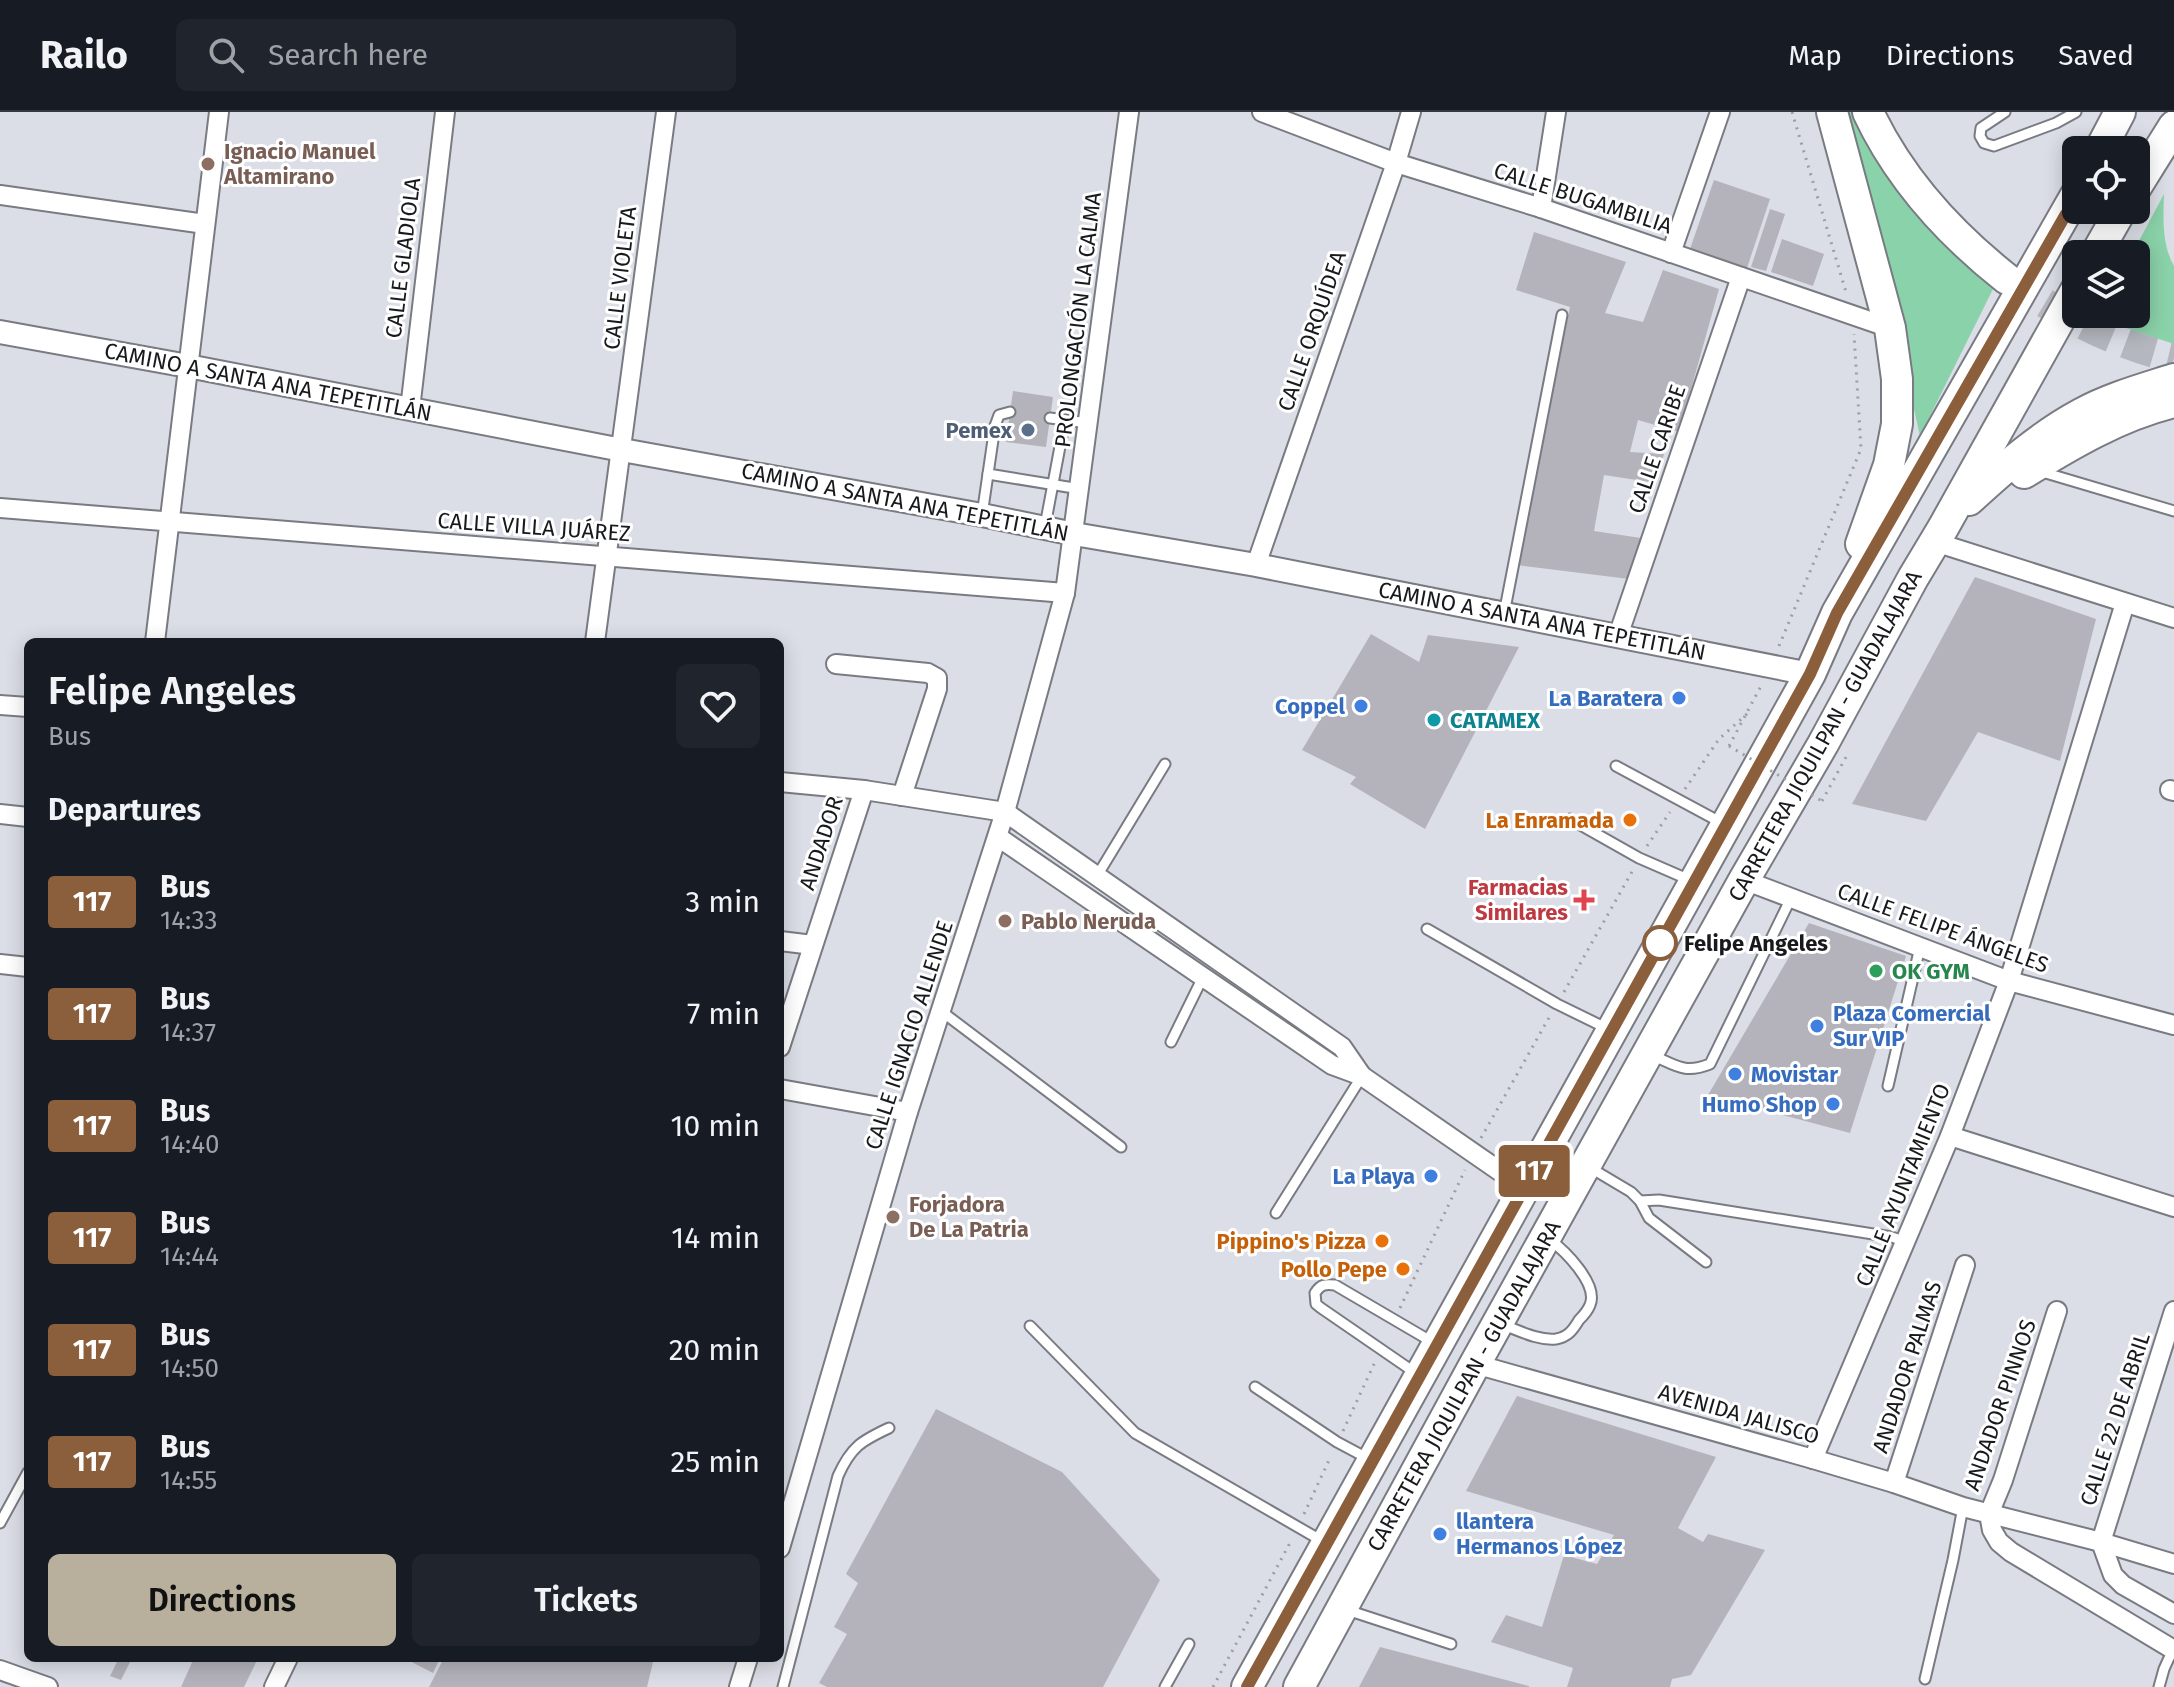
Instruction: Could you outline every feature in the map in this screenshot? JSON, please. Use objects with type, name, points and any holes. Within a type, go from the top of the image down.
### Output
[{"type":"highway","points":[[1832,112],[1890,328],[1897,379],[1897,424],[1889,465],[1837,613]]},
{"type":"highway","points":[[1868,112],[1881,139],[1935,212],[1968,246],[2007,279]]},
{"type":"highway","points":[[2107,136],[2120,112]]},
{"type":"highway","points":[[2150,165],[2174,126]]},
{"type":"highway","name":"CARRETERA JIQUILPAN - GUADALAJARA","points":[[1247,1687],[1810,674],[1837,613],[2062,220]]},
{"type":"highway","name":"CARRETERA JIQUILPAN - GUADALAJARA","points":[[1299,1687],[1744,880],[2062,315]]},
{"type":"highway","points":[[1939,535],[1994,477],[2051,432],[2103,404],[2174,379]]},
{"type":"highway","points":[[1939,535],[2032,468],[2090,435],[2133,414],[2174,402]]},
{"type":"street","points":[[155,638],[219,112],[205,112]]},
{"type":"street","name":"CALLE GLADIOLA","points":[[410,409],[445,112]]},
{"type":"street","name":"CALLE VIOLETA","points":[[596,638],[666,112]]},
{"type":"street","name":"PROLONGACIÓN LA CALMA","points":[[1074,534],[1129,112]]},
{"type":"street","name":"CALLE BUGAMBILIA","points":[[1262,112],[1396,163],[1541,208],[1890,328]]},
{"type":"street","name":"CALLE ORQUÍDEA","points":[[1256,565],[1411,112]]},
{"type":"street","points":[[1541,208],[1556,112]]},
{"type":"street","points":[[1671,253],[1720,112]]},
{"type":"street","points":[[0,195],[205,224]]},
{"type":"street","name":"CALLE CARIBE","points":[[1618,636],[1741,277]]},
{"type":"street","name":"CAMINO A SANTA ANA TEPETITLÁN","points":[[0,332],[1074,534],[1256,565],[1810,674]]},
{"type":"street","name":"CALLE VILLA JUÁREZ","points":[[0,508],[1065,593]]},
{"type":"street","name":"CALLE IGNACIO ALLENDE","points":[[784,1534],[908,1112],[998,837],[1065,593],[1074,534]]},
{"type":"street","points":[[1939,535],[2174,618]]},
{"type":"street","name":"CALLE AYUNTAMIENTO","points":[[1813,1459],[1950,1136],[2009,981],[2125,603]]},
{"type":"street","points":[[836,664],[928,673],[937,678],[937,689],[902,796]]},
{"type":"street","points":[[0,705],[24,707]]},
{"type":"street","points":[[784,782],[864,790],[1005,812],[1342,1047],[1362,1076]]},
{"type":"street","name":"ANDADOR","points":[[784,1035],[864,790]]},
{"type":"street","points":[[0,814],[24,817]]},
{"type":"street","points":[[998,837],[1332,1065],[1362,1076],[1524,1188]]},
{"type":"street","name":"CALLE FELIPE ÁNGELES","points":[[1744,880],[2009,981],[2174,1025]]},
{"type":"street","points":[[784,941],[813,945]]},
{"type":"street","points":[[0,964],[24,967]]},
{"type":"street","points":[[784,1090],[908,1112]]},
{"type":"street","points":[[1950,1136],[2174,1207]]},
{"type":"street","name":"ANDADOR PALMAS","points":[[1894,1483],[1965,1265]]},
{"type":"street","name":"ANDADOR PINNOS","points":[[1989,1514],[2003,1480],[2057,1311]]},
{"type":"street","name":"CALLE 22 DE ABRIL","points":[[2101,1542],[2174,1311]]},
{"type":"street","name":"AVENIDA JALISCO","points":[[1475,1364],[1813,1459],[1963,1507],[2174,1564]]},
{"type":"street","points":[[1989,1514],[1992,1530],[1999,1542],[2011,1552],[2174,1649]]},
{"type":"street","points":[[2101,1542],[2113,1575],[2123,1585],[2174,1614]]},
{"type":"street","points":[[274,1687],[286,1662]]},
{"type":"street","points":[[739,1687],[747,1662]]},
{"type":"street","points":[[0,1670],[48,1687]]},
{"type":"lane","points":[[2005,112],[1981,128],[1980,136],[1984,143],[1994,146],[2045,128],[2076,112]]},
{"type":"lane","points":[[1504,614],[1562,315]]},
{"type":"lane","points":[[982,515],[995,426],[999,415],[1010,412]]},
{"type":"lane","points":[[1050,418],[1088,423]]},
{"type":"lane","points":[[1045,528],[1065,420]]},
{"type":"lane","points":[[2032,468],[2174,511]]},
{"type":"lane","points":[[988,474],[1080,489]]},
{"type":"lane","points":[[1097,876],[1165,764]]},
{"type":"lane","points":[[1616,766],[1725,825]]},
{"type":"lane","points":[[1570,819],[1639,858],[1694,882]]},
{"type":"lane","points":[[1648,1053],[1682,1068],[1696,1069],[1710,1064],[1791,898]]},
{"type":"lane","points":[[1427,929],[1557,1004],[1611,1031]]},
{"type":"lane","points":[[1888,1086],[1920,947]]},
{"type":"lane","points":[[1171,1042],[1203,977]]},
{"type":"lane","points":[[941,1011],[1121,1147]]},
{"type":"lane","points":[[1276,1213],[1362,1076]]},
{"type":"lane","points":[[1586,1165],[1631,1192],[1649,1218],[1706,1262]]},
{"type":"lane","points":[[1640,1201],[1659,1200],[1892,1237],[1906,1242]]},
{"type":"lane","points":[[1498,1323],[1535,1336],[1557,1339],[1570,1334],[1591,1303],[1591,1290],[1585,1278],[1560,1248],[1546,1237]]},
{"type":"lane","points":[[1420,1376],[1321,1308],[1316,1304],[1315,1293],[1325,1284],[1335,1285],[1437,1345]]},
{"type":"lane","points":[[1030,1326],[1135,1433],[1327,1543]]},
{"type":"lane","points":[[1255,1387],[1337,1442],[1373,1461]]},
{"type":"lane","points":[[783,1687],[838,1476],[846,1457],[865,1439],[889,1428]]},
{"type":"lane","points":[[0,1523],[24,1479]]},
{"type":"lane","points":[[1925,1679],[1963,1507]]},
{"type":"lane","points":[[1342,1608],[1451,1644]]},
{"type":"lane","points":[[1165,1687],[1189,1644]]},
{"type":"lane","points":[[2159,1687],[2174,1649]]},
{"type":"path","points":[[1792,112],[1853,315],[1861,449],[1771,666],[1729,746],[1822,801],[1846,757]]},
{"type":"path","points":[[1395,1319],[1473,1152],[1639,858],[1719,739],[1748,713]]},
{"type":"path","points":[[1213,1687],[1297,1528],[1381,1350]]},
{"type":"green space","points":[[1848,112],[1854,112],[1867,139],[1937,238],[1995,285],[1920,436]]},
{"type":"green space","points":[[2164,194],[2165,240],[2174,266],[2174,344],[2126,328],[2150,328],[2150,240],[2139,240]]},
{"type":"building","points":[[1714,180],[1770,199],[1747,268],[1690,249]]},
{"type":"building","points":[[1770,209],[1785,214],[1766,271],[1751,267]]},
{"type":"building","points":[[1534,232],[1626,262],[1605,313],[1643,322],[1663,270],[1719,289],[1679,432],[1638,420],[1630,452],[1664,454],[1656,483],[1604,475],[1594,531],[1641,538],[1629,579],[1517,565],[1570,307],[1516,290]]},
{"type":"building","points":[[1782,239],[1824,254],[1813,286],[1771,272]]},
{"type":"building","name":"Pemex","points":[[1013,391],[1053,397],[1046,447],[1006,442]]},
{"type":"building","points":[[1975,577],[2096,619],[2060,761],[1978,732],[1926,821],[1852,804]]},
{"type":"building","name":"CATAMEX","points":[[1371,634],[1419,662],[1428,635],[1519,647],[1425,829],[1350,784],[1356,777],[1302,750]]},
{"type":"building","name":"Plaza Comercial Sur VIP","points":[[1809,923],[1906,956],[1850,1133],[1708,1095]]},
{"type":"building","points":[[1517,1396],[1716,1457],[1678,1528],[1703,1542],[1708,1534],[1765,1550],[1691,1675],[1672,1679],[1670,1687],[1567,1687],[1573,1668],[1491,1642],[1506,1615],[1542,1627],[1564,1555],[1597,1564],[1614,1535],[1466,1491]]},
{"type":"building","points":[[936,1409],[1062,1472],[1160,1580],[1103,1687],[827,1687],[819,1683],[847,1634],[834,1627],[858,1583],[846,1574]]},
{"type":"building","points":[[1380,1647],[1529,1686],[1529,1687],[1359,1687]]},
{"type":"building","points":[[117,1662],[130,1662],[121,1680],[110,1676]]},
{"type":"building","points":[[192,1662],[256,1662],[244,1687],[181,1687]]},
{"type":"building","points":[[412,1662],[438,1662],[433,1673]]},
{"type":"building","points":[[442,1662],[653,1662],[647,1687],[429,1687]]},
{"type":"tunnel","points":[[2007,279],[2046,304],[2108,336],[2174,358]]},
{"type":"bus line","name":"117","points":[[1247,1687],[1810,674],[1837,613],[2062,221]]},
{"type":"place","name":"Ignacio Manuel Altamirano","points":[[208,164]]},
{"type":"place","name":"Pemex","points":[[1028,430]]},
{"type":"place","name":"La Baratera","points":[[1679,698]]},
{"type":"place","name":"Coppel","points":[[1361,706]]},
{"type":"place","name":"CATAMEX","points":[[1434,720]]},
{"type":"place","name":"La Enramada","points":[[1630,820]]},
{"type":"place","name":"Farmacias Similares","points":[[1584,900]]},
{"type":"place","name":"Pablo Neruda","points":[[1005,921]]},
{"type":"place","name":"Felipe Angeles","points":[[1660,943]]},
{"type":"place","name":"OK GYM","points":[[1876,971]]},
{"type":"place","name":"Plaza Comercial Sur VIP","points":[[1817,1026]]},
{"type":"place","name":"Movistar","points":[[1735,1074]]},
{"type":"place","name":"Humo Shop","points":[[1833,1104]]},
{"type":"place","name":"La Playa","points":[[1431,1176]]},
{"type":"place","name":"Forjadora De La Patria","points":[[893,1217]]},
{"type":"place","name":"Pippino's Pizza","points":[[1382,1241]]},
{"type":"place","name":"Pollo Pepe","points":[[1403,1269]]},
{"type":"place","name":"llantera Hermanos López","points":[[1440,1534]]}]
